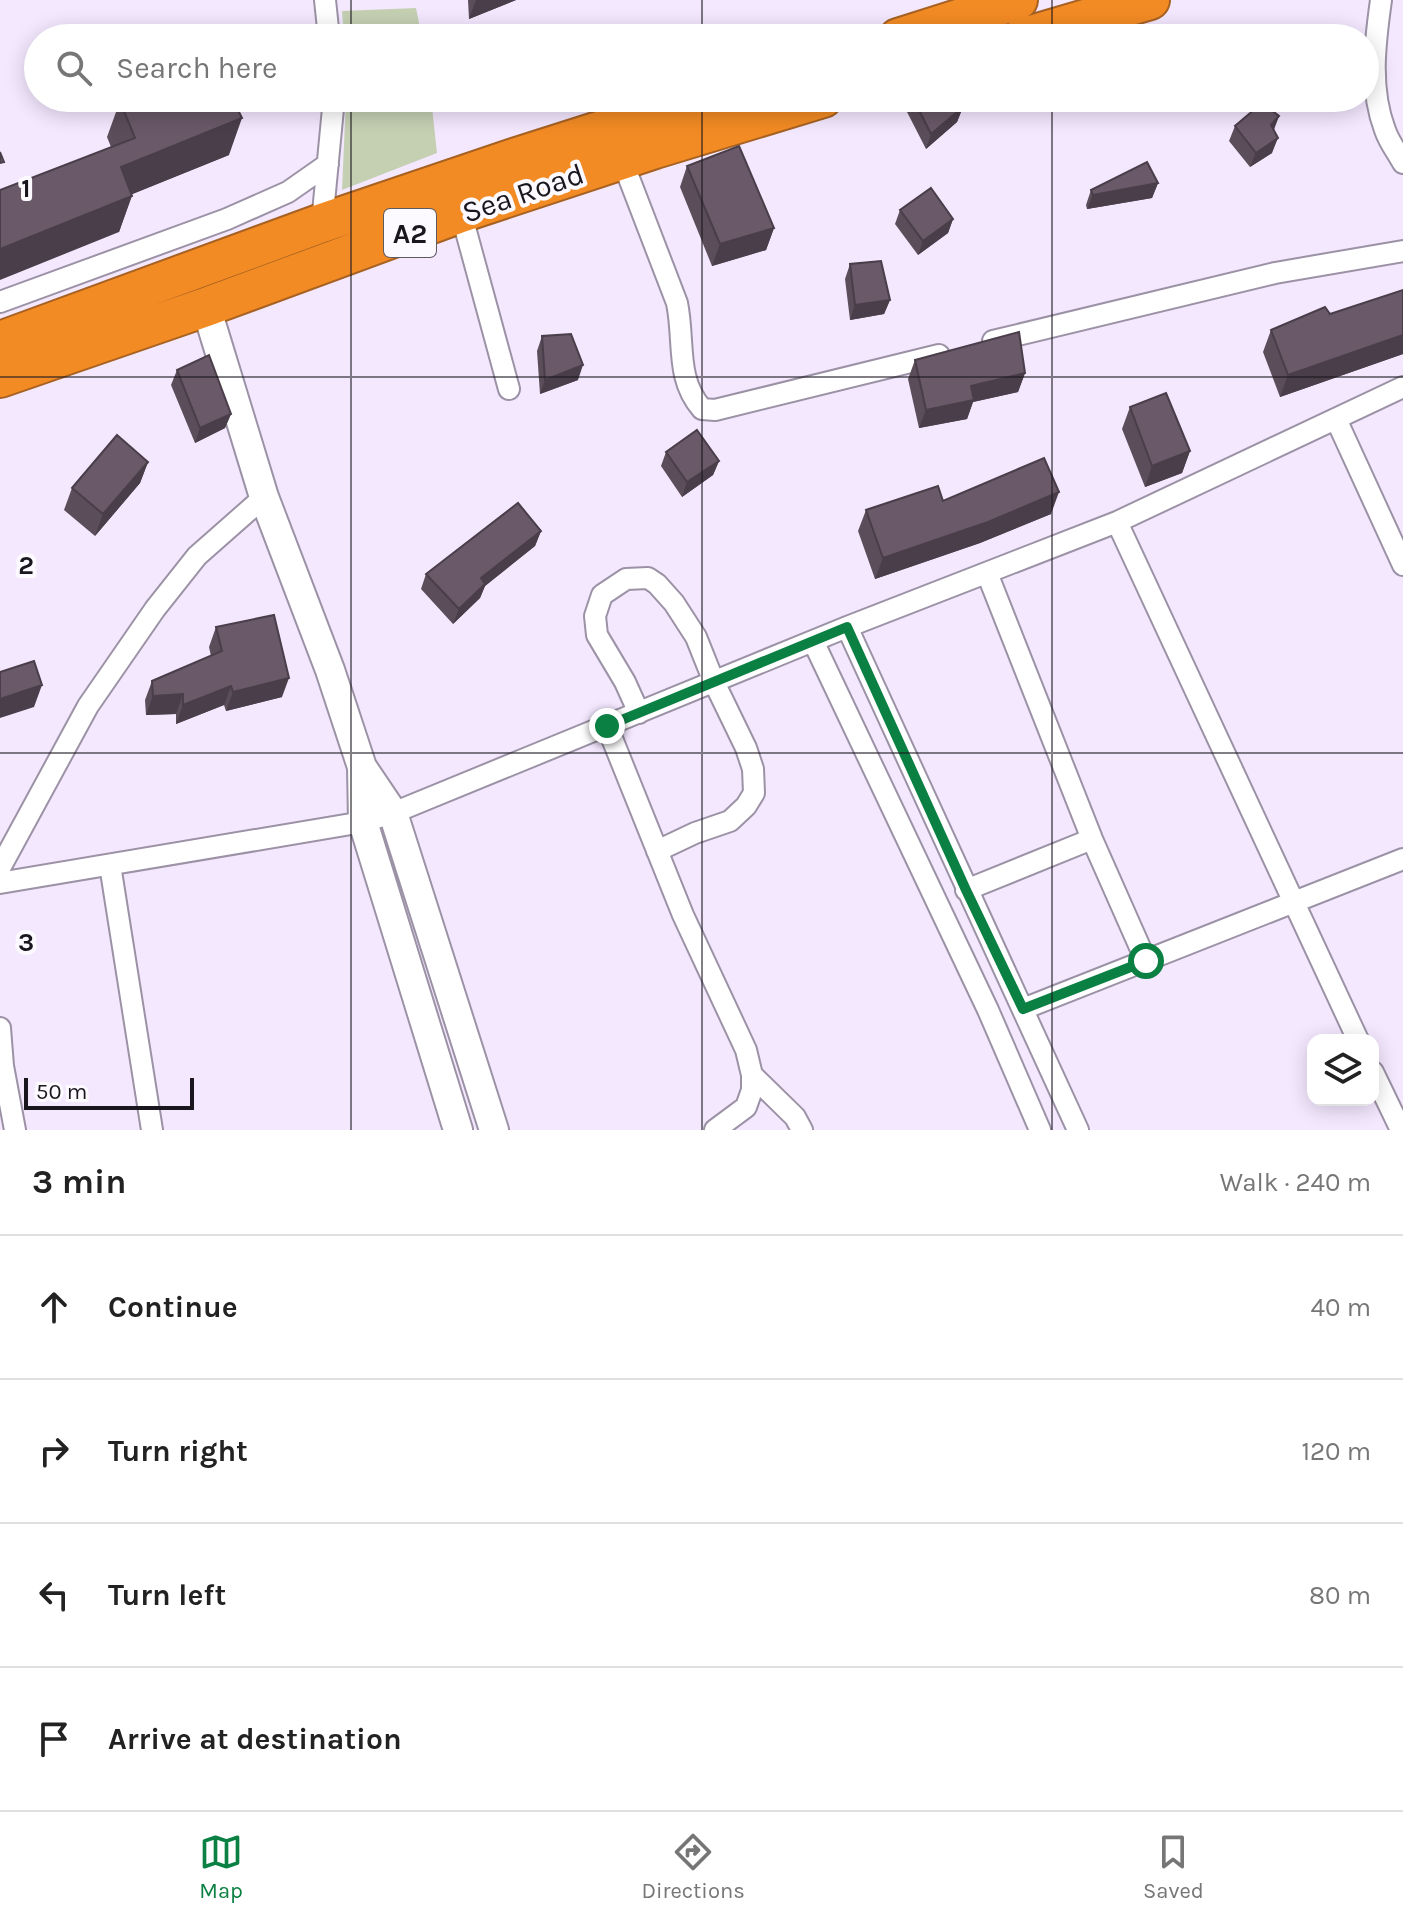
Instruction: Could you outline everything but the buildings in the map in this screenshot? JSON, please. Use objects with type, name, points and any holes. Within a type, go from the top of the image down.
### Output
[{"type":"highway","points":[[942,24],[1018,0]]},
{"type":"highway","points":[[1069,24],[1150,0]]},
{"type":"highway","name":"Sea Road","points":[[0,341],[231,237],[322,223],[659,112]]},
{"type":"highway","name":"Sea Road","points":[[0,378],[206,307],[461,213],[778,112]]},
{"type":"main road","points":[[206,307],[264,497],[330,670],[362,767],[393,813],[494,1130]]},
{"type":"main road","points":[[362,767],[363,822],[458,1130]]},
{"type":"street","points":[[325,0],[328,24]]},
{"type":"street","points":[[1378,24],[1381,0]]},
{"type":"street","points":[[1379,108],[1385,132],[1403,163]]},
{"type":"street","points":[[322,223],[333,112]]},
{"type":"street","points":[[622,160],[677,303],[682,328],[684,381],[702,409],[715,410],[1275,273],[1403,251]]},
{"type":"street","points":[[0,302],[231,237],[328,164]]},
{"type":"street","points":[[461,213],[509,389]]},
{"type":"street","points":[[0,883],[363,822],[393,813],[847,627],[1117,522],[1403,387]]},
{"type":"street","points":[[1336,419],[1403,565]]},
{"type":"street","points":[[0,868],[88,706],[155,609],[197,556],[264,497]]},
{"type":"street","points":[[1117,522],[1355,1034]]},
{"type":"street","points":[[987,573],[1092,839],[1146,961]]},
{"type":"street","points":[[639,713],[597,635],[595,616],[602,595],[626,579],[648,578],[674,603],[696,637],[746,748],[753,769],[754,793],[730,821],[657,851]]},
{"type":"street","points":[[847,627],[1078,1130]]},
{"type":"street","points":[[813,641],[981,996],[1040,1130]]},
{"type":"street","points":[[607,726],[683,915],[746,1050],[752,1075],[752,1090],[746,1107],[715,1130]]},
{"type":"street","points":[[966,890],[1092,839]]},
{"type":"street","points":[[1023,1009],[1403,859]]},
{"type":"street","points":[[110,865],[152,1130]]},
{"type":"street","points":[[0,1028],[3,1066],[15,1130]]},
{"type":"street","points":[[752,1075],[795,1117],[802,1130]]},
{"type":"street","points":[[1379,1084],[1401,1130]]},
{"type":"green space","points":[[416,8],[419,24],[343,24],[342,11]]},
{"type":"green space","points":[[345,112],[433,112],[437,153],[342,190]]},
{"type":"route","points":[[607,726],[847,627],[1023,1009],[1146,961]]}]
